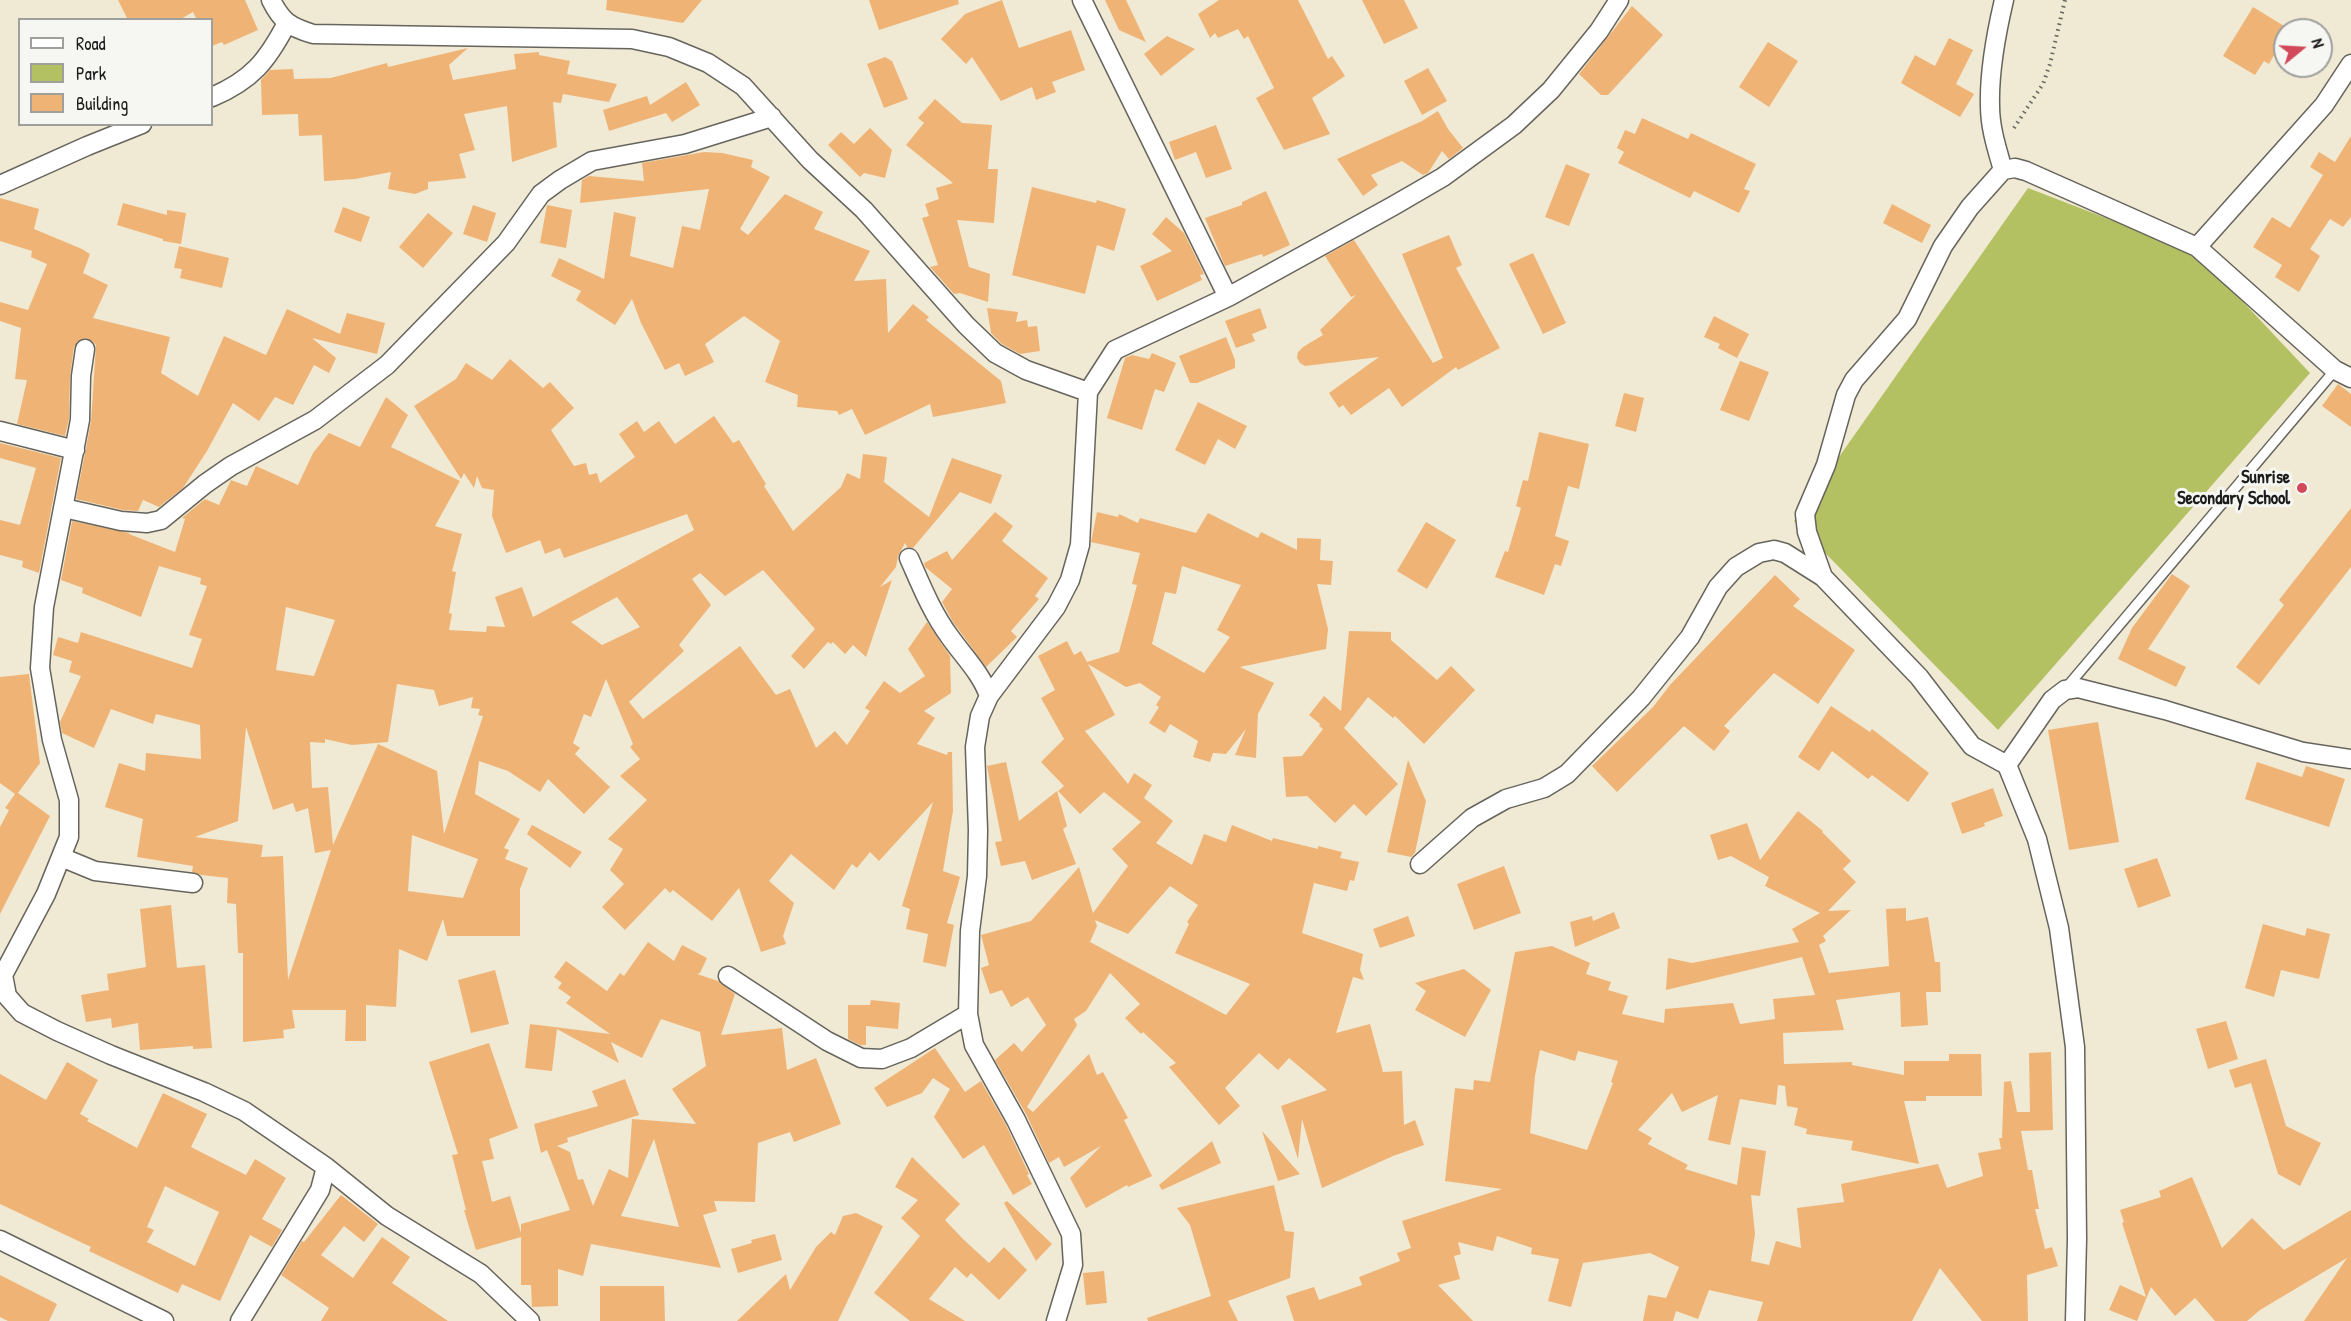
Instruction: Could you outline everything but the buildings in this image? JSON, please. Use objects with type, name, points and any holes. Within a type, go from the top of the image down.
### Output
[{"type":"street","points":[[272,0],[280,17],[287,23],[295,29],[313,34],[632,39],[669,47],[708,63],[742,86],[810,160],[864,210],[966,325],[995,353],[1026,370],[1088,393]]},
{"type":"street","points":[[1082,0],[1228,297]]},
{"type":"street","points":[[1056,1321],[1073,1265],[1071,1234],[1016,1120],[974,1045],[968,1014],[970,931],[977,876],[975,747],[980,716],[989,696],[1056,607],[1070,580],[1080,545],[1088,393],[1115,350],[1228,297],[1443,177],[1514,125],[1551,90],[1599,31],[1619,0]]},
{"type":"street","points":[[2003,170],[1993,134],[1990,106],[1998,24],[2004,0]]},
{"type":"street","points":[[213,96],[246,80],[272,52],[287,23]]},
{"type":"street","points":[[2197,247],[2324,105],[2351,64]]},
{"type":"street","points":[[64,508],[121,520],[147,523],[161,520],[231,466],[315,420],[387,365],[506,243],[541,194],[560,180],[592,161],[685,144],[772,117]]},
{"type":"street","points":[[0,185],[137,126]]},
{"type":"street","points":[[1823,577],[1807,532],[1805,514],[1833,445],[1846,395],[1854,380],[1907,320],[1943,246],[1970,207],[2003,170],[2015,168],[2026,171],[2197,247],[2343,374]]},
{"type":"street","points":[[85,349],[75,450],[44,607],[40,668],[52,740],[69,800],[69,837],[46,894],[2,975],[7,996],[22,1013],[111,1055],[204,1092],[244,1111],[326,1167],[387,1216],[481,1274],[530,1321]]},
{"type":"street","points":[[0,431],[75,450]]},
{"type":"street","points":[[1420,864],[1472,818],[1506,799],[1544,788],[1567,774],[1641,699],[1690,637],[1718,587],[1737,567],[1759,554],[1774,550],[1785,553],[1823,577],[1919,677],[1972,746],[2007,765],[2037,839],[2059,928],[2075,1047],[2077,1195],[2075,1321]]},
{"type":"street","points":[[909,558],[930,605],[950,638],[978,673],[989,696]]},
{"type":"street","points":[[2007,765],[2052,700],[2065,690],[2078,688],[2107,694],[2302,752],[2351,759]]},
{"type":"street","points":[[61,857],[95,871],[192,883]]},
{"type":"street","points":[[728,976],[827,1041],[861,1058],[882,1059],[911,1048],[968,1014]]},
{"type":"street","points":[[240,1321],[320,1190],[326,1167]]},
{"type":"street","points":[[0,1240],[164,1321]]},
{"type":"lane","points":[[2065,690],[2343,374]]},
{"type":"path","points":[[2012,131],[2043,84],[2065,0]]},
{"type":"green space","points":[[2028,188],[2197,253],[2310,373],[1998,730],[1794,521]]},
{"type":"place","name":"Sunrise Secondary School","points":[[2302,488]]}]
